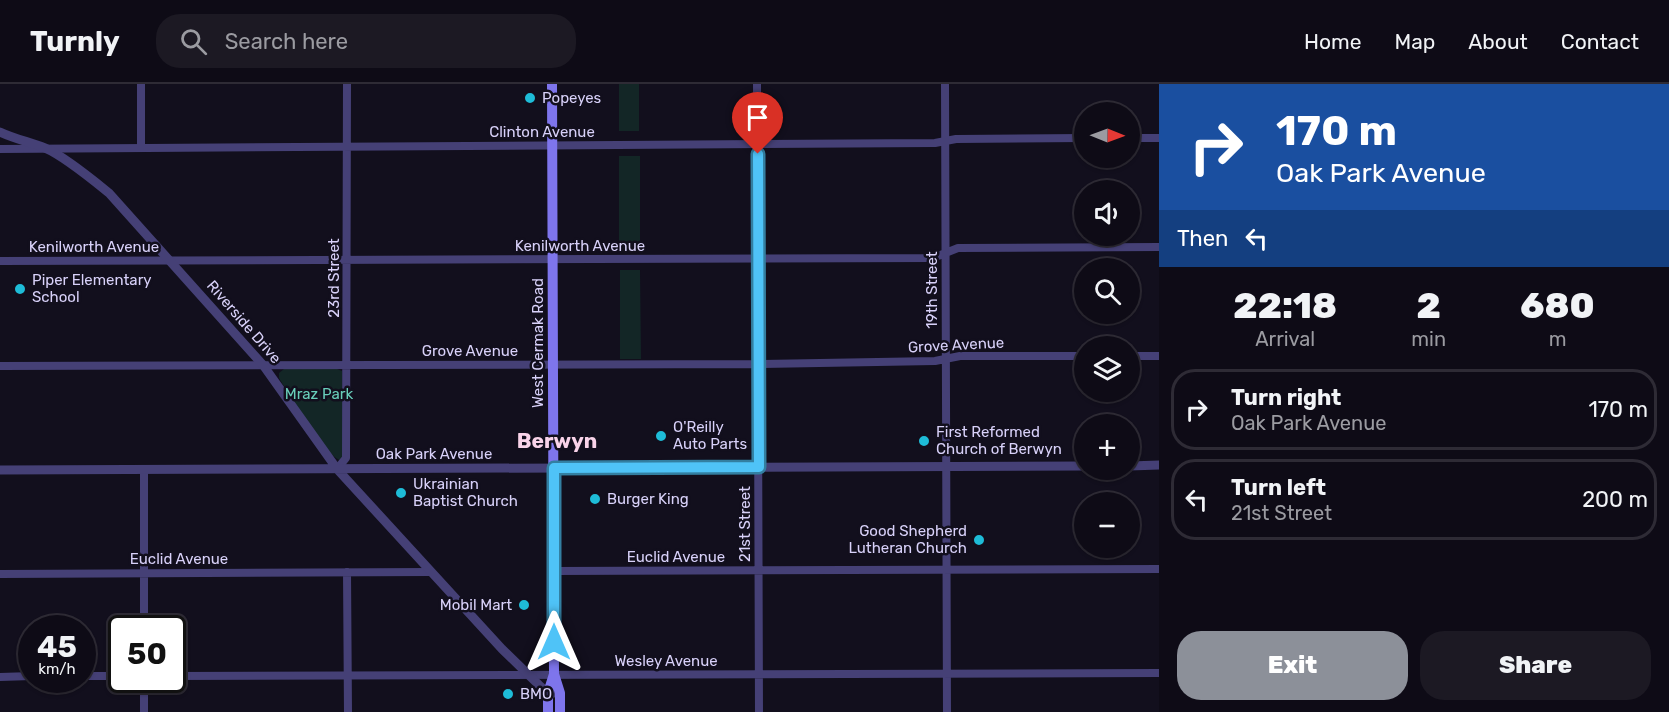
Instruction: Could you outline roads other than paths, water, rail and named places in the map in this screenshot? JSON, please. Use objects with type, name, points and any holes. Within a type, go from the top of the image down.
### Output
[{"type":"main road","name":"West Cermak Road","points":[[548,712],[548,693],[554,674],[552,84]]},
{"type":"main road","name":"West Cermak Road","points":[[554,674],[560,693],[560,712]]},
{"type":"street","points":[[141,84],[141,148]]},
{"type":"street","name":"23rd Street","points":[[337,469],[346,458],[347,84]]},
{"type":"street","name":"21st Street","points":[[758,84],[759,712]]},
{"type":"street","name":"19th Street","points":[[945,84],[947,712]]},
{"type":"street","name":"Riverside Drive","points":[[0,132],[47,149],[109,193],[263,365],[337,469],[430,572],[548,693]]},
{"type":"street","name":"Clinton Avenue","points":[[0,149],[935,143],[956,139],[1074,138]]},
{"type":"street","points":[[1140,138],[1159,138]]},
{"type":"street","name":"Kenilworth Avenue","points":[[0,261],[933,258],[958,248],[1159,247]]},
{"type":"street","name":"Grove Avenue","points":[[0,366],[758,364],[935,361],[960,356],[1074,356]]},
{"type":"street","points":[[1140,356],[1159,356]]},
{"type":"street","points":[[1140,466],[1159,465]]},
{"type":"street","name":"Oak Park Avenue","points":[[0,470],[1074,466]]},
{"type":"street","points":[[144,470],[144,615]]},
{"type":"street","name":"Euclid Avenue","points":[[554,571],[1159,569]]},
{"type":"street","points":[[347,572],[348,712]]},
{"type":"street","name":"Euclid Avenue","points":[[0,574],[430,572]]},
{"type":"street","name":"Wesley Avenue","points":[[186,676],[1159,672]]},
{"type":"street","points":[[0,676],[18,676]]},
{"type":"street","points":[[144,693],[144,712]]},
{"type":"street","points":[[548,693],[560,693]]},
{"type":"place","name":"Popeyes","points":[[530,98]]},
{"type":"place","name":"Piper Elementary School","points":[[20,289]]},
{"type":"place","name":"O'Reilly Auto Parts","points":[[661,436]]},
{"type":"place","name":"First Reformed Church of Berwyn","points":[[924,441]]},
{"type":"place","name":"Ukrainian Baptist Church","points":[[401,493]]},
{"type":"place","name":"Burger King","points":[[595,499]]},
{"type":"place","name":"Good Shepherd Lutheran Church","points":[[979,540]]},
{"type":"place","name":"Mobil Mart","points":[[524,605]]},
{"type":"place","name":"BMO","points":[[508,694]]},
{"type":"district","name":"Berwyn","points":[[557,440]]},
{"type":"park label","name":"Mraz Park","points":[[319,394]]}]
